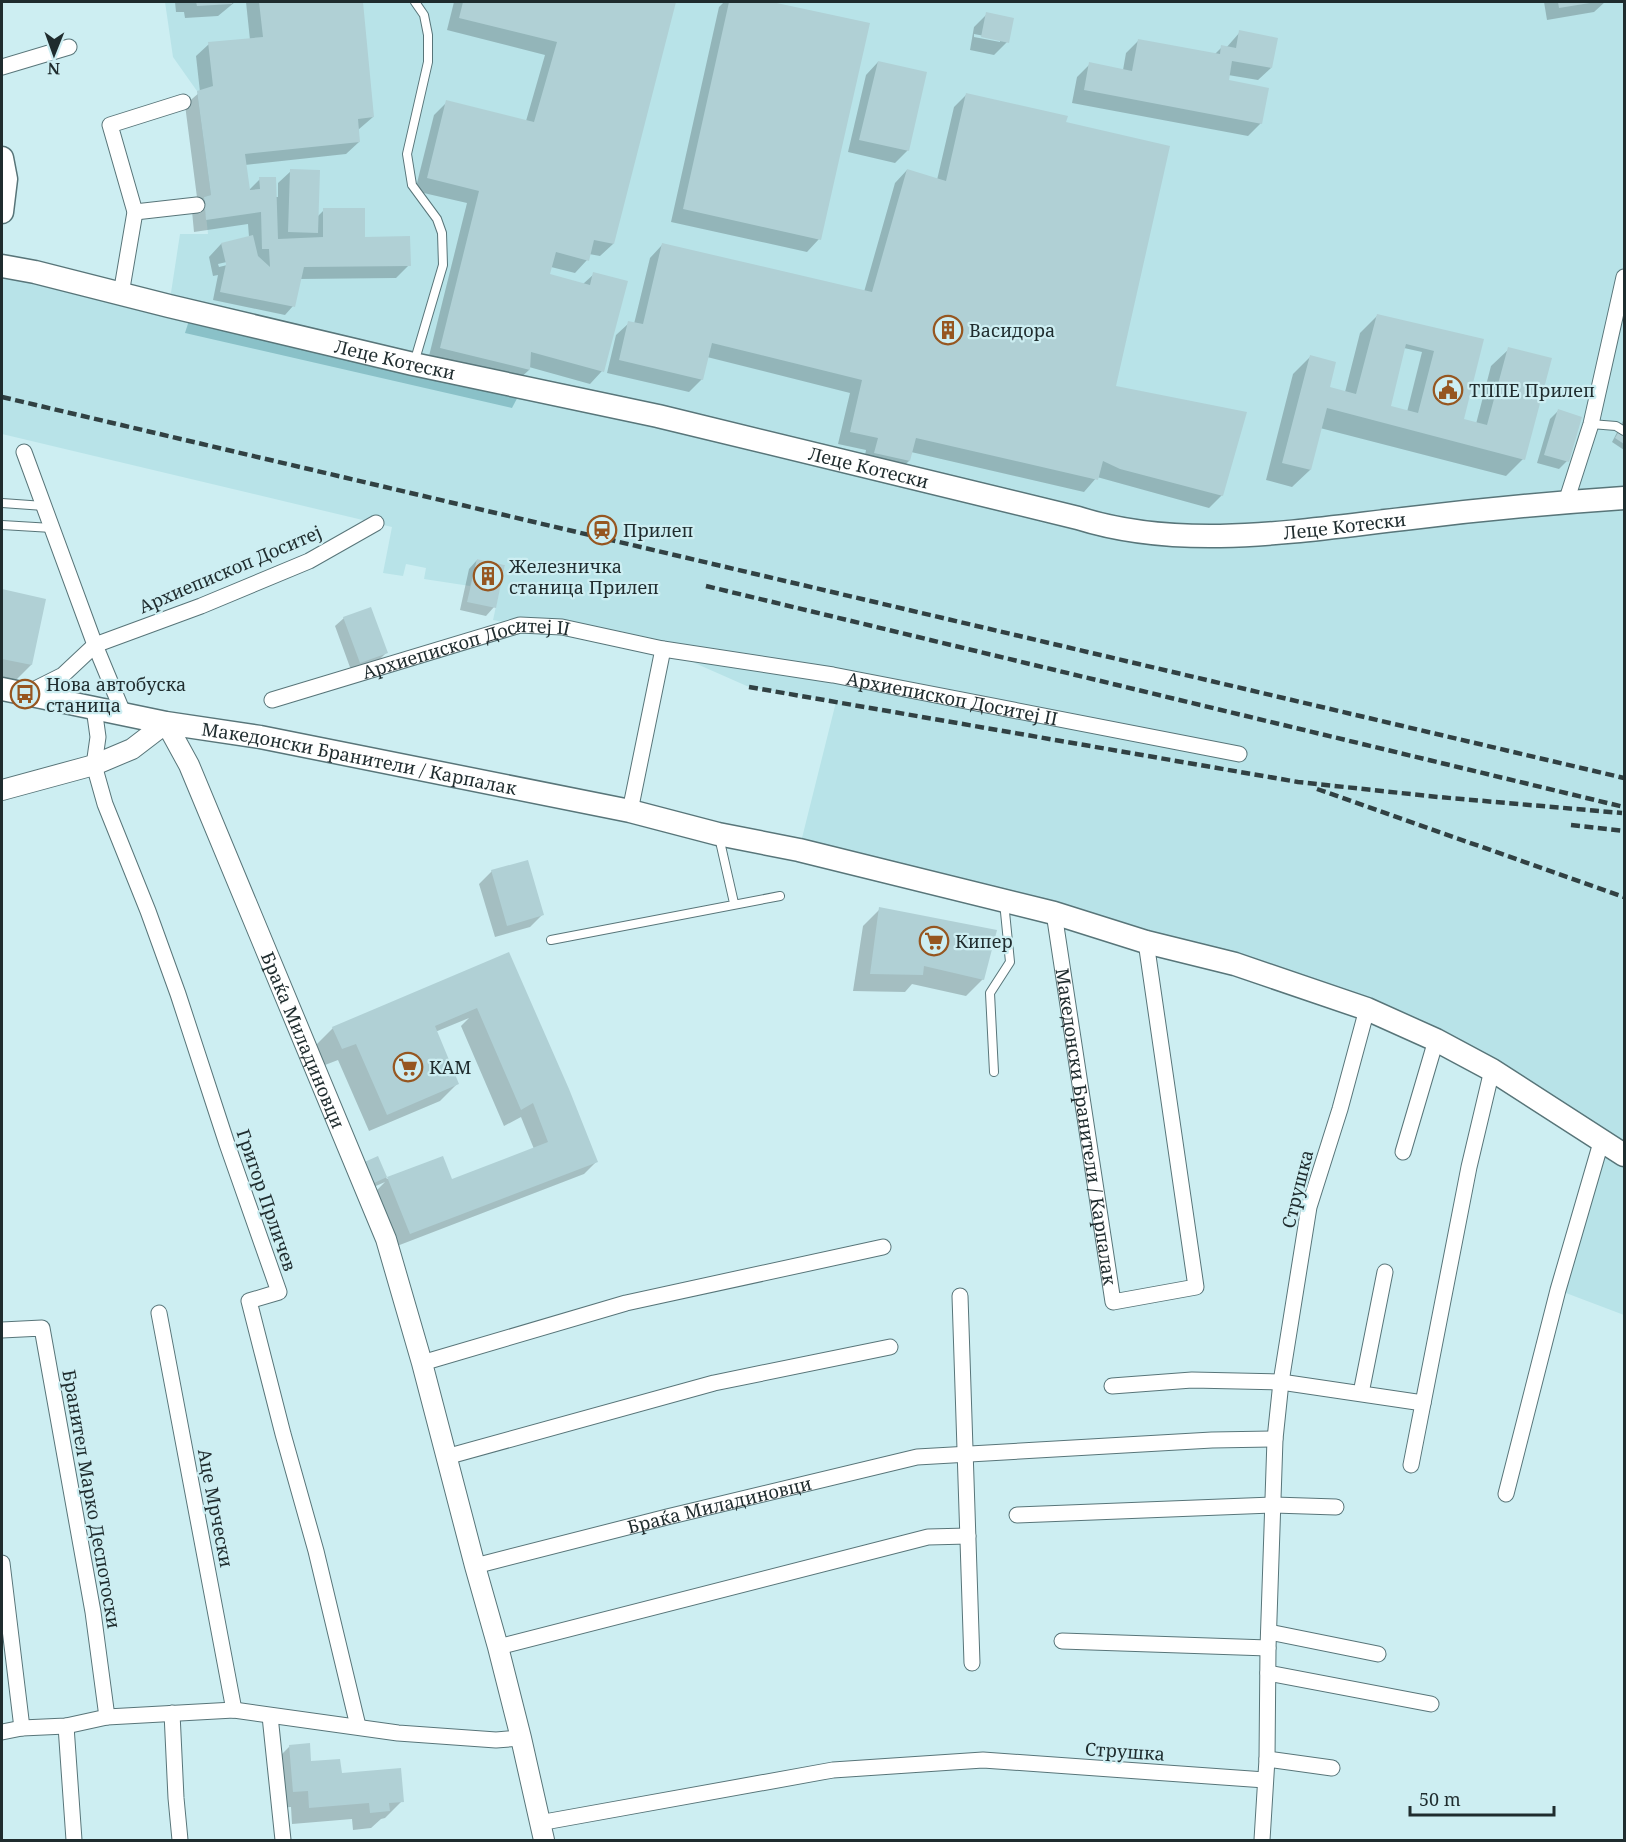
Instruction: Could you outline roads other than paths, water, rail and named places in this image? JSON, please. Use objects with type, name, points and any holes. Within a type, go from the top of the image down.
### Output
[{"type":"main road","points":[[2,158],[6,179],[2,212]]},
{"type":"main road","name":"Леце Котески","points":[[2,266],[35,272],[413,364],[658,416],[1103,526],[1151,533],[1213,536],[1307,530],[1566,502],[1624,498]]},
{"type":"main road","name":"Македонски Бранители / Карпалак","points":[[2,689],[124,715],[260,737],[630,811],[1054,913],[1146,942],[1235,964],[1367,1009],[1436,1040],[1492,1070],[1624,1155]]},
{"type":"street","points":[[2,67],[69,48]]},
{"type":"street","points":[[121,294],[135,212],[110,125],[183,102]]},
{"type":"street","points":[[135,212],[197,205]]},
{"type":"street","points":[[1566,502],[1591,424],[1624,277]]},
{"type":"street","points":[[24,452],[95,645],[124,715]]},
{"type":"street","name":"Архиепископ Доситеј","points":[[25,694],[63,675],[95,645],[201,606],[309,561],[376,524]]},
{"type":"street","name":"Архиепископ Доситеј II","points":[[272,700],[520,625],[562,627],[663,649],[833,675],[1239,754]]},
{"type":"street","points":[[630,811],[663,649]]},
{"type":"street","name":"Григор Прличев","points":[[94,708],[98,737],[94,765],[105,804],[178,994],[279,1292],[249,1301],[316,1551],[358,1726]]},
{"type":"street","points":[[2,790],[94,765],[132,749],[166,723]]},
{"type":"street","name":"Браќа Миладиновци","points":[[166,723],[189,765],[386,1239],[422,1362],[498,1647],[542,1832],[832,1770],[983,1760]]},
{"type":"street","name":"Македонски Бранители / Карпалак","points":[[1054,913],[1113,1302],[1196,1287],[1146,942]]},
{"type":"street","name":"Струшка","points":[[1262,1840],[1267,1759],[1275,1439],[1281,1382],[1309,1208],[1367,1009]]},
{"type":"street","points":[[1403,1152],[1436,1040]]},
{"type":"street","points":[[1412,1465],[1469,1167],[1492,1070]]},
{"type":"street","points":[[1506,1494],[1558,1290],[1602,1139]]},
{"type":"street","points":[[422,1362],[626,1303],[883,1247]]},
{"type":"street","points":[[1361,1393],[1385,1272]]},
{"type":"street","points":[[960,1296],[972,1663]]},
{"type":"street","name":"Аце Мрчески","points":[[159,1313],[234,1710]]},
{"type":"street","name":"Бранител Марко Деспотоски","points":[[2,1330],[42,1328],[93,1612],[107,1717]]},
{"type":"street","points":[[446,1457],[714,1383],[890,1347]]},
{"type":"street","points":[[1112,1386],[1192,1380],[1281,1382],[1423,1403]]},
{"type":"street","points":[[965,1455],[1212,1440],[1275,1439]]},
{"type":"street","name":"Браќа Миладиновци","points":[[475,1566],[668,1516],[917,1457],[965,1455]]},
{"type":"street","points":[[1017,1515],[1274,1505],[1335,1507]]},
{"type":"street","points":[[498,1647],[928,1537],[968,1536]]},
{"type":"street","points":[[2,1563],[22,1728]]},
{"type":"street","points":[[1269,1632],[1378,1654]]},
{"type":"street","points":[[1062,1641],[1268,1648]]},
{"type":"street","points":[[1268,1672],[1431,1704]]},
{"type":"street","points":[[2,1732],[22,1728],[66,1726],[107,1717],[234,1710],[398,1732],[496,1740],[521,1738]]},
{"type":"street","points":[[172,1713],[180,1840]]},
{"type":"street","points":[[270,1716],[283,1840]]},
{"type":"street","points":[[66,1726],[74,1840]]},
{"type":"street","points":[[1267,1759],[1332,1768]]},
{"type":"street","name":"Струшка","points":[[983,1760],[1265,1780]]},
{"type":"lane","points":[[413,364],[443,265],[442,233],[437,219],[412,185],[406,153],[428,62],[428,34],[424,15],[416,2]]},
{"type":"lane","points":[[1591,424],[1616,426],[1624,431]]},
{"type":"lane","points":[[2,503],[44,506]]},
{"type":"lane","points":[[2,525],[52,528]]},
{"type":"lane","points":[[718,834],[734,903]]},
{"type":"lane","points":[[551,940],[734,903],[780,896]]},
{"type":"lane","points":[[994,1072],[990,993],[1010,962],[1004,901]]},
{"type":"railway","points":[[2,397],[1624,778]]},
{"type":"railway","points":[[706,586],[1624,807]]},
{"type":"railway","points":[[749,687],[1298,782],[1622,813]]},
{"type":"railway","points":[[1317,789],[1624,897]]},
{"type":"railway","points":[[1571,825],[1624,831]]},
{"type":"place","name":"Васидора","points":[[948,330]]},
{"type":"place","name":"ТППЕ Прилеп","points":[[1448,390]]},
{"type":"place","name":"Прилеп","points":[[602,530]]},
{"type":"place","name":"Железничка станица Прилеп","points":[[488,576]]},
{"type":"place","name":"Нова автобуска станица","points":[[25,694]]},
{"type":"place","name":"Кипер","points":[[934,941]]},
{"type":"place","name":"КАМ","points":[[408,1067]]}]
